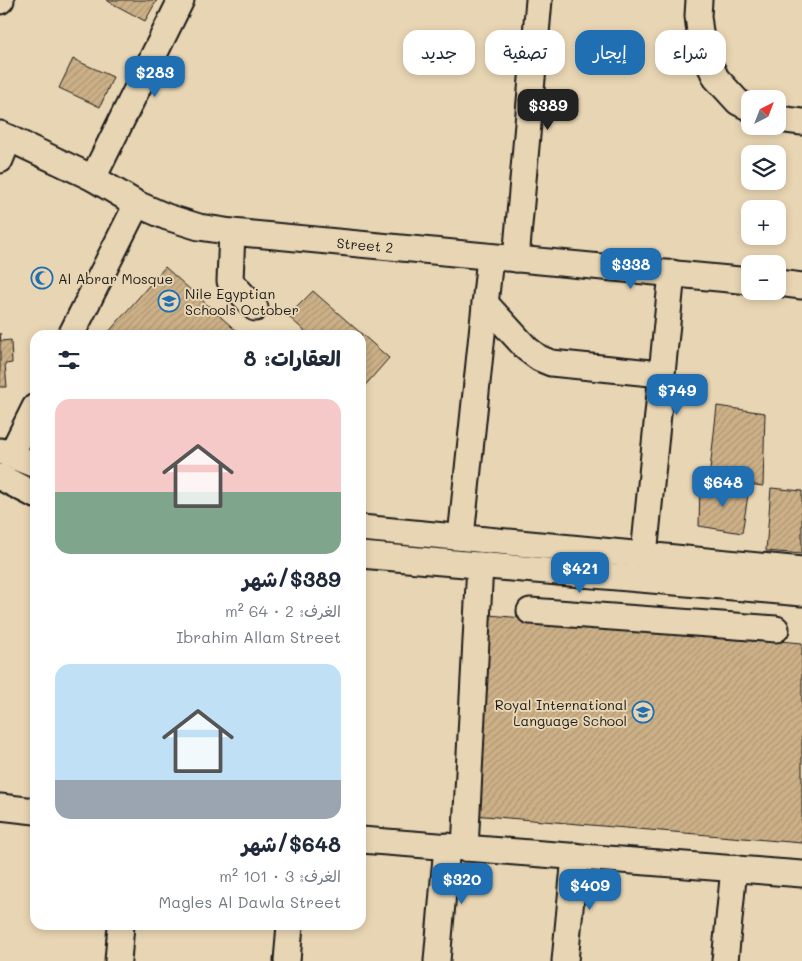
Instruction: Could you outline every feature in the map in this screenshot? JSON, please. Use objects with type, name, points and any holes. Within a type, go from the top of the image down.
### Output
[{"type":"street","points":[[93,178],[182,0]]},
{"type":"street","points":[[516,259],[539,0]]},
{"type":"street","points":[[699,0],[698,16],[702,48],[705,56],[716,78],[741,104]]},
{"type":"street","points":[[786,120],[802,122]]},
{"type":"street","name":"Street 2","points":[[3,144],[93,178],[137,204],[167,217],[199,227],[232,232],[741,280]]},
{"type":"street","points":[[74,330],[137,204]]},
{"type":"street","points":[[232,232],[230,281],[255,308]]},
{"type":"street","points":[[461,537],[490,257]]},
{"type":"street","points":[[644,555],[672,274]]},
{"type":"street","points":[[786,284],[802,286]]},
{"type":"street","points":[[486,303],[527,349],[551,363],[661,374]]},
{"type":"street","points":[[30,415],[5,453],[30,463]]},
{"type":"street","points":[[0,477],[30,492]]},
{"type":"street","points":[[366,528],[802,570]]},
{"type":"street","points":[[426,560],[429,534]]},
{"type":"street","points":[[366,555],[802,593]]},
{"type":"street","points":[[437,961],[456,847],[480,565]]},
{"type":"street","points":[[593,616],[595,575]]},
{"type":"street","points":[[690,623],[692,584]]},
{"type":"street","points":[[530,611],[776,629]]},
{"type":"street","points":[[0,807],[30,810]]},
{"type":"street","points":[[366,840],[802,874]]},
{"type":"street","points":[[565,961],[575,856]]},
{"type":"street","points":[[725,961],[734,868]]},
{"type":"street","points":[[118,961],[121,930]]},
{"type":"street","points":[[286,961],[289,930]]},
{"type":"building","points":[[106,0],[157,0],[145,21]]},
{"type":"building","points":[[73,59],[113,77],[100,107],[59,88]]},
{"type":"building","name":"Nile Egyptian Schools October","points":[[165,267],[235,330],[110,330]]},
{"type":"building","name":"Nile Egyptian Schools October","points":[[313,291],[357,330],[303,330],[288,316]]},
{"type":"building","points":[[0,333],[1,341],[11,340],[12,363],[5,364],[7,387],[0,387]]},
{"type":"building","name":"Nile Egyptian Schools October","points":[[366,338],[389,358],[366,384]]},
{"type":"building","points":[[717,406],[765,413],[763,486],[709,479]]},
{"type":"building","points":[[700,484],[749,489],[742,533],[699,526]]},
{"type":"building","points":[[771,488],[802,491],[802,554],[766,551]]},
{"type":"building","name":"Royal International Language School","points":[[489,615],[802,643],[802,843],[473,815]]},
{"type":"place","name":"Al Abrar Mosque","points":[[42,278]]},
{"type":"place","name":"Nile Egyptian Schools October","points":[[169,301]]},
{"type":"place","name":"Royal International Language School","points":[[643,712]]}]
